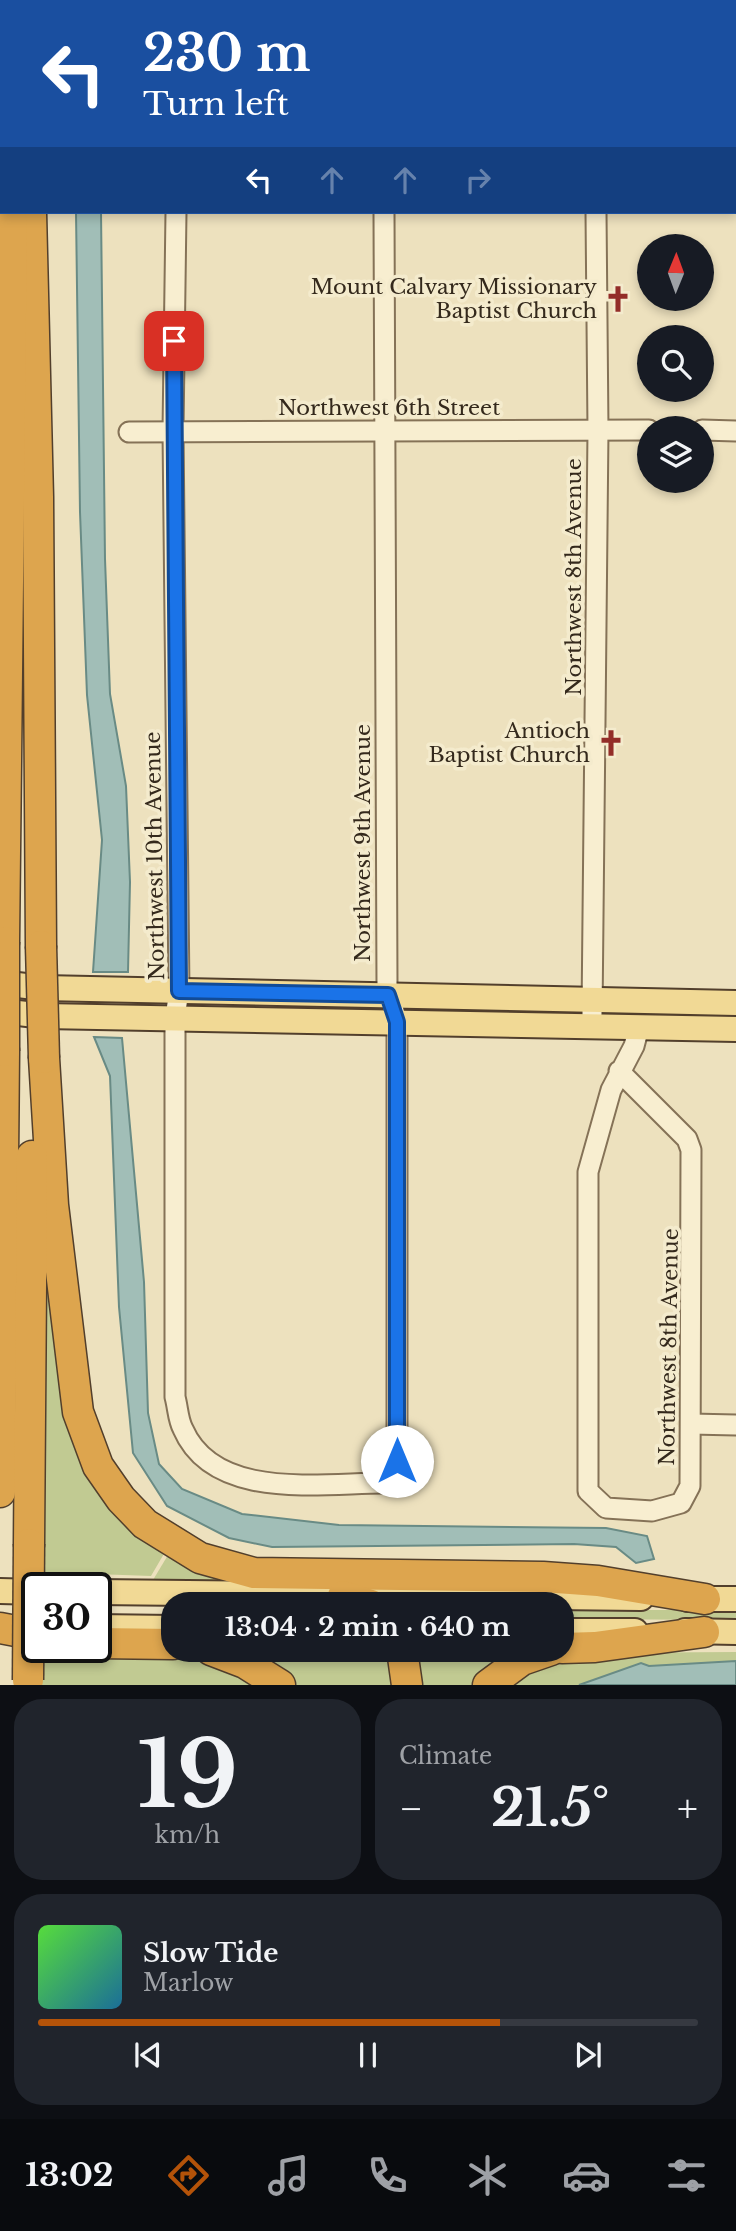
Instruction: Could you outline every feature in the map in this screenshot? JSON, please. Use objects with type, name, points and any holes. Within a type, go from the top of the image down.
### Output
[{"type":"highway","points":[[12,214],[26,945],[28,1682]]},
{"type":"highway","points":[[0,1492],[27,1055],[26,945],[38,821],[38,507],[31,214]]},
{"type":"highway","points":[[27,1055],[53,1205],[78,1412],[98,1466],[121,1499],[145,1524],[200,1558],[254,1573],[543,1577],[598,1581],[705,1599]]},
{"type":"highway","points":[[0,1627],[21,1632]]},
{"type":"highway","points":[[574,1647],[704,1632]]},
{"type":"highway","points":[[112,1643],[161,1644]]},
{"type":"highway","points":[[242,1662],[280,1685]]},
{"type":"highway","points":[[404,1662],[407,1685]]},
{"type":"highway","points":[[488,1685],[519,1662]]},
{"type":"main road","points":[[0,983],[43,988],[736,1003]]},
{"type":"main road","points":[[0,1011],[44,1016],[736,1029]]},
{"type":"main road","points":[[0,1591],[21,1591]]},
{"type":"main road","points":[[112,1592],[161,1593]]},
{"type":"main road","points":[[574,1598],[736,1599]]},
{"type":"main road","points":[[0,1627],[21,1627]]},
{"type":"main road","points":[[112,1627],[161,1628]]},
{"type":"main road","points":[[574,1631],[736,1632]]},
{"type":"street","name":"Northwest 10th Avenue","points":[[176,214],[173,430],[179,991],[175,1017],[176,1398],[182,1429],[194,1448],[209,1462],[231,1476]]},
{"type":"street","name":"Northwest 9th Avenue","points":[[231,1476],[256,1483],[384,1483],[397,1461],[397,1022],[388,995],[384,214]]},
{"type":"street","name":"Northwest 8th Avenue","points":[[591,1026],[598,430],[596,214]]},
{"type":"street","name":"Northwest 6th Street","points":[[129,432],[637,430]]},
{"type":"street","points":[[714,430],[736,431]]},
{"type":"street","name":"Northwest 8th Avenue","points":[[619,1071],[687,1139],[691,1150],[690,1486],[681,1503],[652,1511],[606,1508],[588,1491],[588,1172],[619,1071],[634,1046],[639,1027]]},
{"type":"street","points":[[691,1424],[736,1425]]},
{"type":"green space","points":[[41,1213],[69,1406],[165,1552],[151,1576],[112,1575],[112,1572],[39,1572]]},
{"type":"green space","points":[[168,1555],[230,1582],[153,1580]]},
{"type":"green space","points":[[574,1610],[736,1610],[736,1620],[574,1619]]},
{"type":"green space","points":[[112,1649],[161,1649],[161,1662],[218,1662],[268,1685],[37,1685],[37,1663],[112,1663]]},
{"type":"green space","points":[[736,1652],[736,1661],[649,1666],[640,1663],[579,1685],[497,1685],[557,1662],[574,1662],[574,1656],[581,1653]]},
{"type":"green space","points":[[252,1662],[388,1662],[391,1670],[392,1685],[290,1685]]},
{"type":"green space","points":[[419,1662],[514,1662],[478,1685],[419,1685]]},
{"type":"water","points":[[76,214],[101,214],[105,559],[110,694],[126,786],[130,882],[128,972],[93,972],[102,840],[87,695],[80,512]]},
{"type":"water","points":[[94,1037],[122,1038],[144,1282],[148,1413],[159,1464],[182,1489],[242,1514],[339,1525],[606,1528],[647,1536],[654,1559],[636,1563],[616,1547],[574,1544],[272,1547],[229,1538],[167,1506],[133,1453],[119,1307],[110,1076]]},
{"type":"water","points":[[736,1661],[736,1685],[579,1685],[641,1663],[649,1666]]},
{"type":"place","name":"Mount Calvary Missionary Baptist Church","points":[[618,299]]},
{"type":"place","name":"Antioch Baptist Church","points":[[611,743]]},
{"type":"route","points":[[174,341],[179,991],[388,995],[397,1022],[397,1461]]}]
